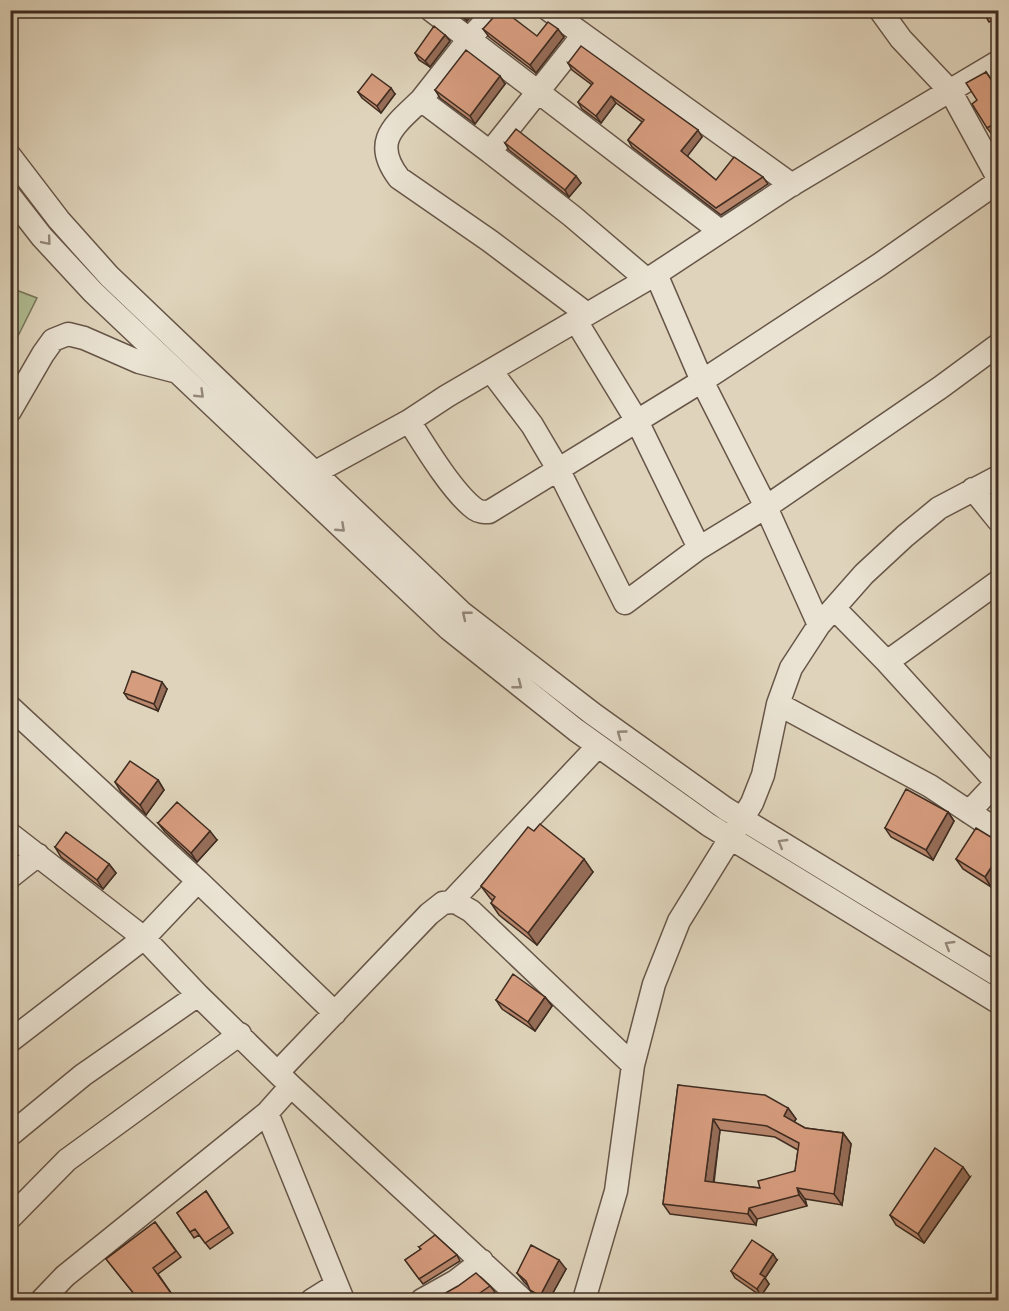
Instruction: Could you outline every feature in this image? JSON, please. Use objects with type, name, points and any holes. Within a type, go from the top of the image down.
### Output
[{"type":"street","points":[[431,10],[720,231]]},
{"type":"street","points":[[496,10],[469,39],[421,100],[393,126],[387,142],[386,153],[389,164],[399,178],[490,241],[582,317],[637,421],[699,548]]},
{"type":"street","points":[[549,10],[792,185]]},
{"type":"street","points":[[409,421],[445,475],[475,509],[481,512],[495,509],[702,381],[879,265],[999,180],[951,92],[901,39],[880,10]]},
{"type":"street","points":[[490,152],[540,92],[583,35]]},
{"type":"street","points":[[294,484],[409,421],[491,370],[651,277],[792,185],[999,62]]},
{"type":"street","points":[[421,100],[651,277],[766,507],[819,625]]},
{"type":"street","points":[[10,156],[59,220],[110,276],[462,612],[612,728],[743,819],[999,975]]},
{"type":"street","points":[[10,196],[67,265],[93,292],[449,629],[598,746],[681,805],[999,1002]]},
{"type":"street","points":[[10,411],[53,340],[68,334],[84,338],[139,362],[176,371]]},
{"type":"street","points":[[491,370],[532,425],[558,469],[625,603],[699,548],[766,507],[999,345]]},
{"type":"street","points":[[584,1300],[616,1191],[633,1065],[654,984],[679,921],[752,803],[763,775],[778,704],[791,668],[819,625],[864,574],[905,536],[939,508],[999,477]]},
{"type":"street","points":[[973,489],[999,520]]},
{"type":"street","points":[[886,662],[999,582]]},
{"type":"street","points":[[834,608],[998,782],[969,812]]},
{"type":"street","points":[[778,704],[930,786],[999,831]]},
{"type":"street","points":[[10,707],[198,881],[335,1013]]},
{"type":"street","points":[[451,902],[598,746]]},
{"type":"street","points":[[10,834],[144,938],[198,995],[285,1079],[524,1300]]},
{"type":"street","points":[[10,877],[38,855]]},
{"type":"street","points":[[10,1041],[144,938],[198,881]]},
{"type":"street","points":[[42,1300],[65,1275],[267,1113],[285,1079],[335,1013],[429,914],[443,903],[457,903],[471,911],[633,1065]]},
{"type":"street","points":[[10,1135],[83,1075],[198,995]]},
{"type":"street","points":[[10,1218],[67,1160],[240,1034]]},
{"type":"street","points":[[267,1113],[339,1293],[312,1300]]},
{"type":"street","points":[[422,1300],[456,1281],[482,1261]]},
{"type":"green space","points":[[10,288],[37,298],[11,350]]},
{"type":"building","points":[[500,10],[537,36],[548,22],[558,29],[530,65],[483,29]]},
{"type":"building","points":[[982,10],[995,10],[985,15]]},
{"type":"building","points":[[434,26],[445,35],[425,61],[415,53]]},
{"type":"building","points":[[581,46],[698,130],[681,151],[716,180],[734,157],[763,177],[716,208],[628,140],[644,120],[611,96],[596,116],[578,102],[593,83],[568,63]]},
{"type":"building","points":[[466,50],[500,76],[470,116],[435,90]]},
{"type":"building","points":[[986,72],[999,91],[999,121],[987,128],[972,104],[977,100],[966,83]]},
{"type":"building","points":[[372,74],[391,88],[377,106],[358,92]]},
{"type":"building","points":[[516,129],[576,176],[565,190],[505,143]]},
{"type":"building","points":[[999,352],[999,367],[993,356]]},
{"type":"building","points":[[132,671],[162,682],[154,704],[124,693]]},
{"type":"building","points":[[130,761],[158,780],[140,805],[115,782]]},
{"type":"building","points":[[906,789],[948,812],[926,850],[885,828]]},
{"type":"building","points":[[177,802],[210,831],[191,853],[158,823]]},
{"type":"building","points":[[540,824],[584,859],[528,933],[491,903],[495,897],[481,886],[528,827],[534,831]]},
{"type":"building","points":[[976,828],[999,842],[999,855],[985,877],[956,859]]},
{"type":"building","points":[[66,832],[109,864],[97,880],[55,847]]},
{"type":"building","points":[[513,974],[545,997],[528,1022],[496,1000]]},
{"type":"building","points":[[678,1085],[765,1095],[788,1108],[784,1116],[805,1128],[843,1133],[834,1194],[797,1188],[799,1195],[749,1208],[748,1214],[663,1204]],"holes":[[[713,1119],[767,1126],[799,1143],[795,1171],[758,1181],[760,1188],[705,1181]]]},
{"type":"building","points":[[935,1148],[963,1167],[918,1234],[890,1215]]},
{"type":"building","points":[[206,1191],[229,1227],[205,1243],[195,1229],[190,1232],[177,1213]]},
{"type":"building","points":[[155,1222],[176,1251],[153,1268],[173,1296],[168,1300],[139,1300],[106,1259]]},
{"type":"building","points":[[435,1235],[457,1255],[419,1279],[405,1260]]},
{"type":"building","points":[[752,1240],[773,1254],[760,1274],[765,1277],[757,1289],[731,1271]]},
{"type":"building","points":[[531,1245],[559,1260],[540,1296],[530,1290],[526,1281],[517,1273]]},
{"type":"building","points":[[476,1273],[490,1286],[472,1300],[433,1300],[458,1286]]}]
